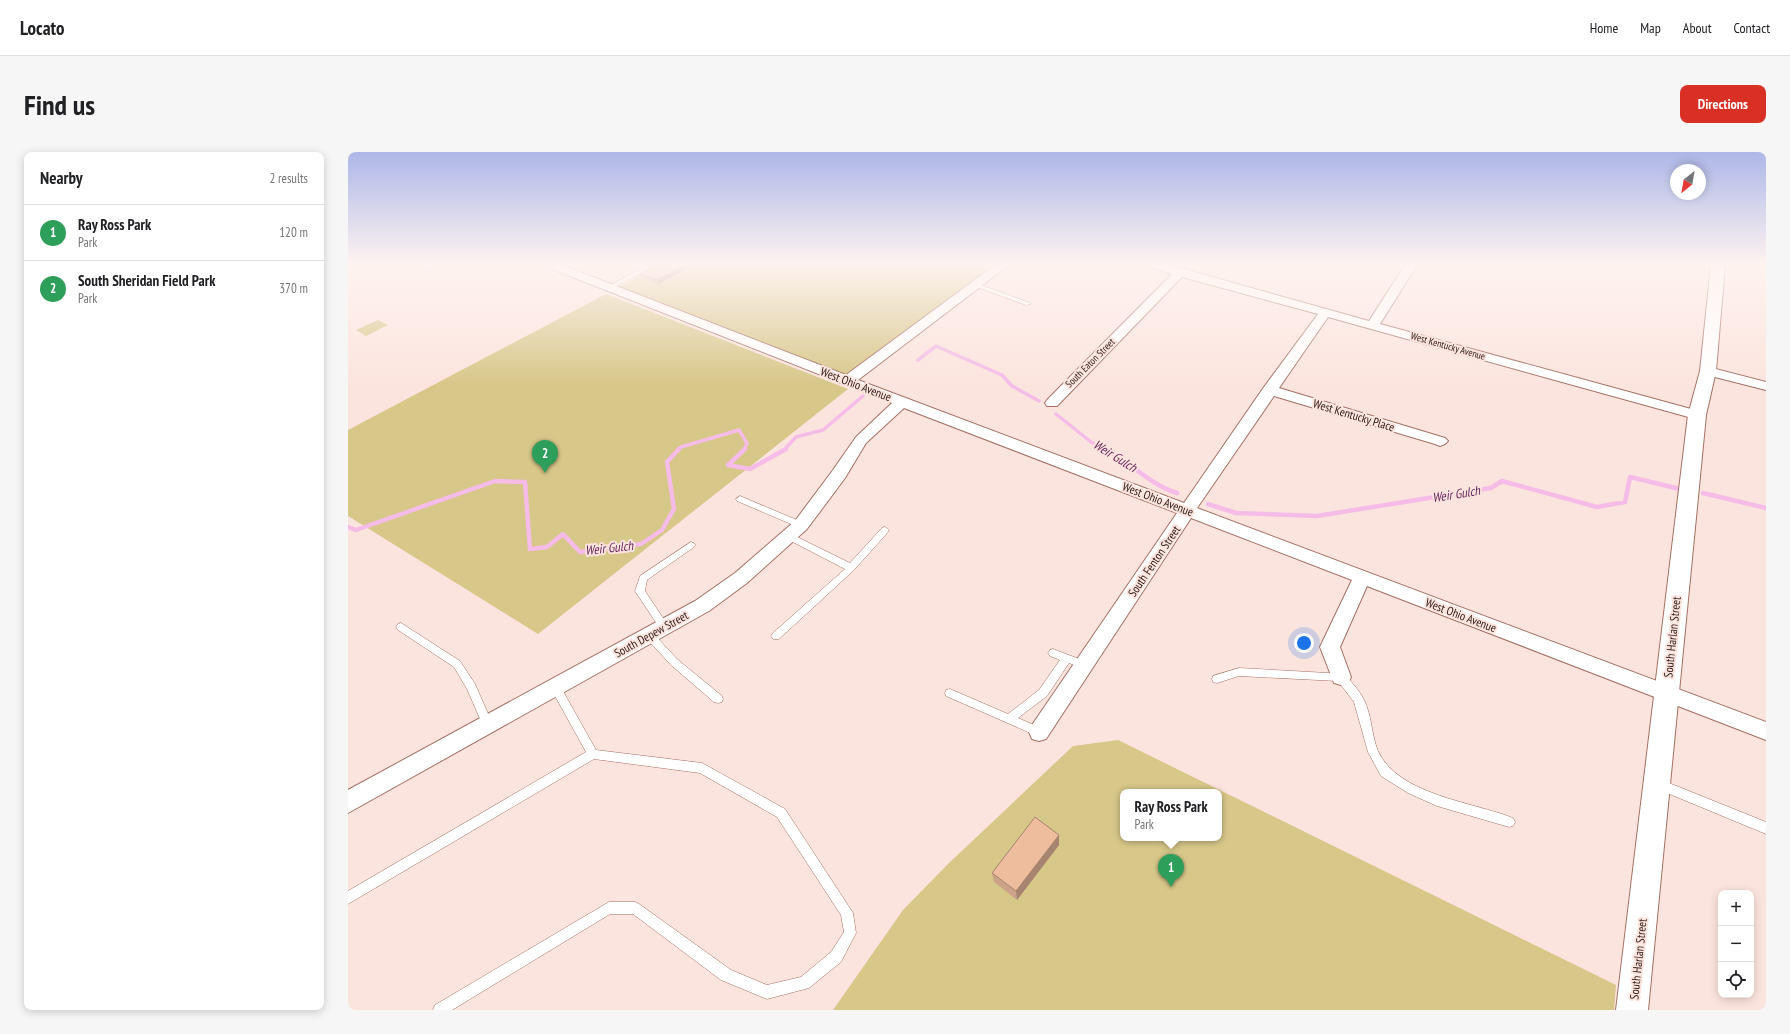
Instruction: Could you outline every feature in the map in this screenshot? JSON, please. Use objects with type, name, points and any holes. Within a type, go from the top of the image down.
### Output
[{"type":"street","name":"West Ohio Avenue","points":[[653,305],[902,402],[1766,731]]},
{"type":"street","points":[[848,381],[949,305]]},
{"type":"street","name":"South Eaton Street","points":[[1052,402],[1147,305]]},
{"type":"street","name":"West Kentucky Avenue","points":[[1297,305],[1697,415]]},
{"type":"street","points":[[1373,325],[1386,305]]},
{"type":"street","name":"South Harlan Street","points":[[1632,1010],[1697,415],[1708,371],[1714,305]]},
{"type":"street","name":"South Fenton Street","points":[[1039,732],[1075,662],[1188,510],[1269,390],[1325,313]]},
{"type":"street","points":[[1708,371],[1766,386]]},
{"type":"street","name":"West Kentucky Place","points":[[1269,390],[1440,441]]},
{"type":"street","name":"South Depew Street","points":[[348,802],[702,606],[741,578],[794,531],[839,474],[861,440],[902,402]]},
{"type":"street","points":[[1341,677],[1330,647],[1362,578]]},
{"type":"lane","points":[[740,499],[794,531],[851,568]]},
{"type":"lane","points":[[776,636],[851,568],[885,530]]},
{"type":"lane","points":[[691,545],[643,578],[640,591],[657,631],[674,662],[718,699]]},
{"type":"lane","points":[[401,627],[457,664],[471,687],[488,725]]},
{"type":"lane","points":[[1009,718],[1043,693],[1075,662],[1053,653]]},
{"type":"lane","points":[[1217,679],[1239,672],[1341,677],[1359,700],[1373,752],[1385,772],[1412,789],[1441,802],[1509,822]]},
{"type":"lane","points":[[555,687],[593,754]]},
{"type":"lane","points":[[950,693],[1039,732]]},
{"type":"lane","points":[[348,898],[593,754],[702,768],[781,813],[847,913],[850,933],[836,957],[804,983],[767,992],[726,975],[635,908],[609,908],[440,1010]]},
{"type":"lane","points":[[1656,783],[1766,828]]},
{"type":"shaded area","points":[[585,305],[634,305],[848,389],[538,634],[348,516],[348,430]]},
{"type":"shaded area","points":[[666,305],[941,305],[846,375]]},
{"type":"shaded area","points":[[378,320],[388,325],[366,336],[356,330]]},
{"type":"shaded area","points":[[1118,740],[1218,789],[1120,789],[1120,841],[1222,841],[1222,791],[1616,985],[1614,1010],[833,1010],[903,910],[949,863],[1073,746]]},
{"type":"building","points":[[1035,817],[1059,835],[1016,891],[992,873]]},
{"type":"waterway","name":"Weir Gulch","points":[[918,360],[936,346],[1002,375],[1012,386],[1039,401]]},
{"type":"waterway","name":"Weir Gulch","points":[[784,450],[796,437],[823,430],[863,396]]},
{"type":"waterway","name":"Weir Gulch","points":[[1056,414],[1091,442],[1105,449]]},
{"type":"waterway","name":"Weir Gulch","points":[[679,449],[681,447],[739,430],[747,443],[744,450]]},
{"type":"waterway","name":"Weir Gulch","points":[[348,527],[356,530],[495,481],[525,482],[530,549],[547,547],[563,534],[580,552],[641,544],[662,530],[674,509],[667,462],[679,449]]},
{"type":"waterway","name":"Weir Gulch","points":[[744,450],[728,465],[750,469],[786,449]]},
{"type":"waterway","name":"Weir Gulch","points":[[1105,449],[1158,485],[1177,493]]},
{"type":"waterway","name":"Weir Gulch","points":[[1208,504],[1236,513],[1317,516],[1491,488],[1502,481],[1597,507],[1625,502],[1630,477],[1680,489]]},
{"type":"waterway","name":"Weir Gulch","points":[[1703,493],[1766,508]]},
{"type":"place","name":"South Sheridan Field Park","points":[[545,473]]},
{"type":"place","name":"Ray Ross Park","points":[[1171,887]]}]
